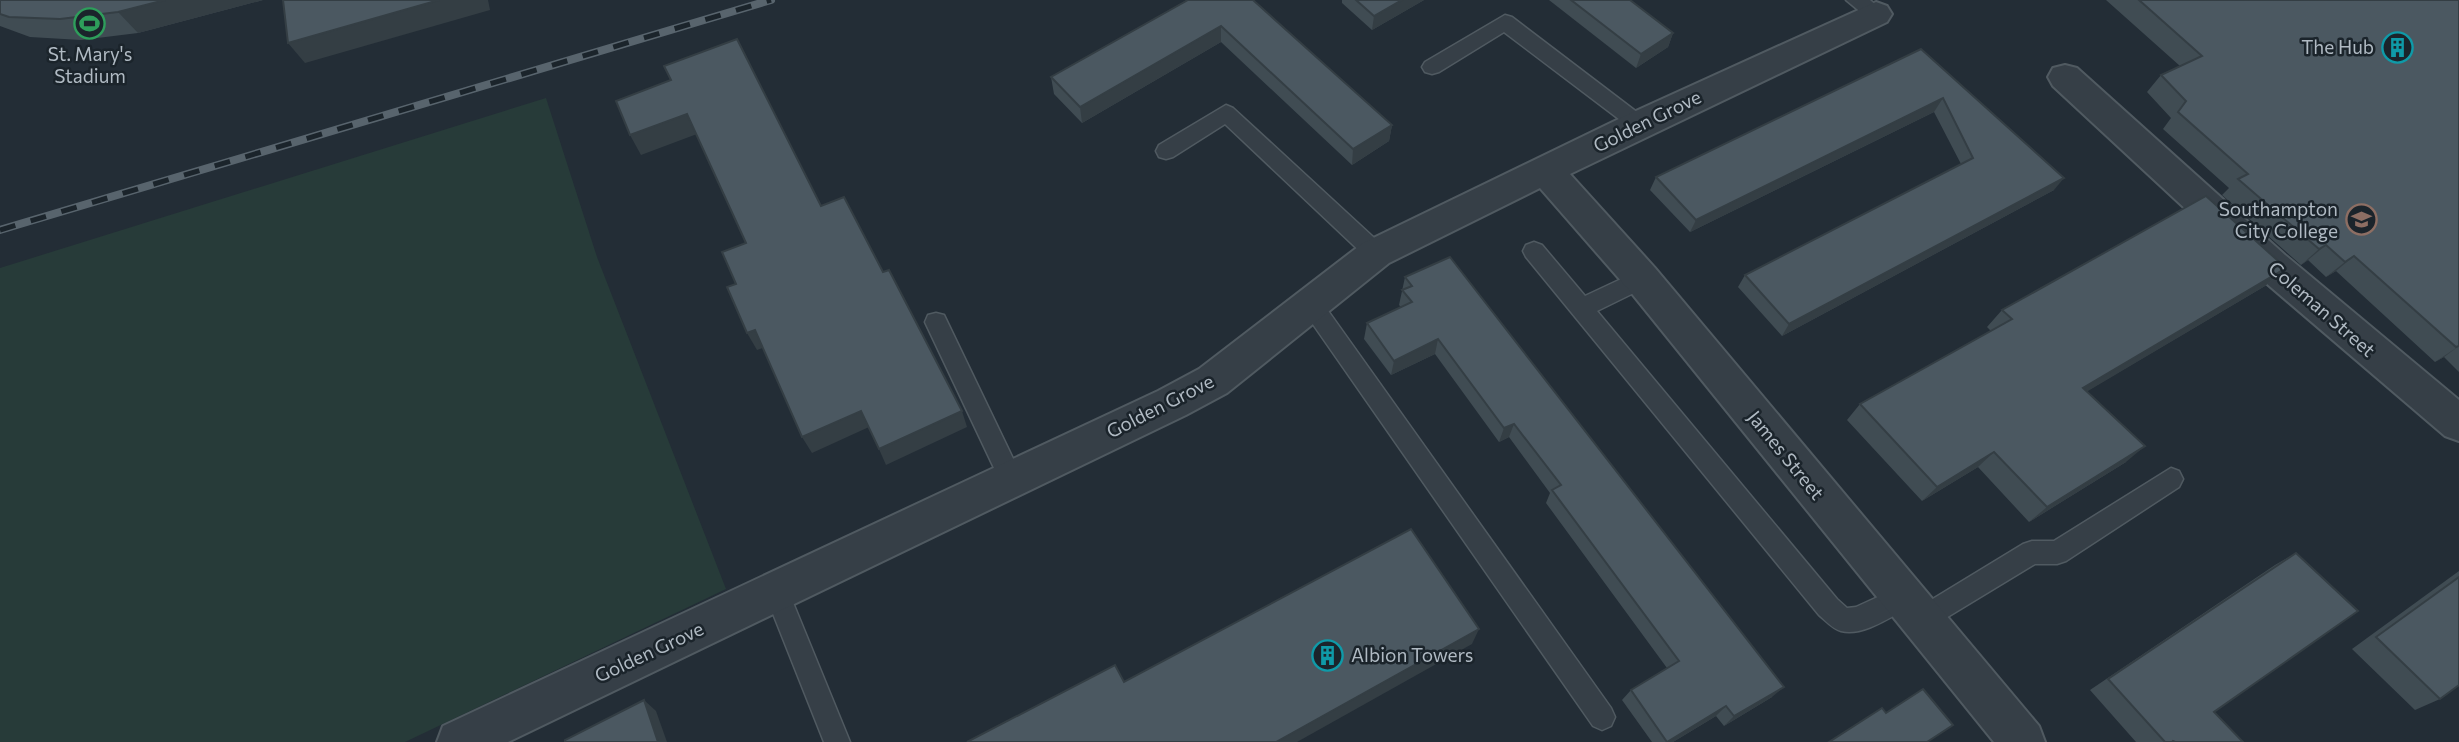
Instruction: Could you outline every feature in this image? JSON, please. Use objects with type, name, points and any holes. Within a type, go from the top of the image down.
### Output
[{"type":"street","name":"Golden Grove","points":[[459,742],[1172,403],[1213,381],[1376,253],[1639,124],[1866,7]]},
{"type":"street","name":"Coleman Street","points":[[2065,77],[2273,266],[2459,424]]},
{"type":"street","name":"James Street","points":[[1545,171],[1642,279],[2023,742]]},
{"type":"lane","points":[[1432,67],[1506,22],[1639,124]]},
{"type":"lane","points":[[1166,151],[1226,113],[1376,253]]},
{"type":"lane","points":[[1534,251],[1828,607],[1843,620],[1913,608],[2032,552],[2057,553],[2172,479]]},
{"type":"lane","points":[[1582,308],[1642,279]]},
{"type":"lane","points":[[1311,304],[1602,717]]},
{"type":"lane","points":[[936,322],[1011,480]]},
{"type":"lane","points":[[776,591],[837,742]]},
{"type":"green space","points":[[546,98],[597,257],[726,589],[405,742],[0,742],[0,268]]},
{"type":"building","points":[[0,0],[165,0],[118,12],[60,19],[9,17],[0,14]]},
{"type":"building","points":[[283,0],[439,0],[288,43]]},
{"type":"building","points":[[1188,0],[1253,0],[1392,125],[1353,149],[1221,26],[1080,107],[1051,77]]},
{"type":"building","points":[[1356,0],[1402,0],[1374,16]]},
{"type":"building","points":[[1571,0],[1630,0],[1673,33],[1641,54]]},
{"type":"building","name":"Southampton City College","points":[[2139,0],[2459,0],[2459,346],[2456,347],[2354,256],[2345,262],[2326,245],[2319,249],[2238,179],[2248,174],[2178,112],[2186,101],[2161,75],[2202,56]]},
{"type":"building","points":[[737,39],[821,206],[844,197],[883,272],[889,270],[962,411],[879,449],[861,411],[802,437],[755,330],[747,333],[727,287],[736,284],[722,252],[746,243],[687,114],[630,135],[616,101],[671,80],[664,66]]},
{"type":"building","points":[[1921,49],[2064,178],[1789,324],[1745,275],[1973,158],[1943,98],[1696,220],[1656,177]]},
{"type":"building","points":[[2206,196],[2286,268],[2083,388],[2145,446],[2047,507],[1994,452],[1937,487],[1860,404],[2012,319],[2002,310]]},
{"type":"building","points":[[1450,257],[1784,687],[1734,716],[1726,706],[1667,742],[1631,690],[1679,661],[1552,490],[1561,485],[1514,424],[1504,428],[1438,339],[1394,361],[1367,323],[1412,302],[1402,290],[1412,286],[1405,277]]},
{"type":"building","name":"Albion Towers","points":[[1411,529],[1479,629],[1276,742],[967,742],[1115,665],[1124,682]]},
{"type":"building","points":[[2296,553],[2358,611],[2214,712],[2243,742],[2165,742],[2108,679]]},
{"type":"building","points":[[2459,577],[2459,685],[2440,699],[2376,637]]},
{"type":"building","points":[[1923,689],[1953,725],[1927,742],[1829,742],[1882,708],[1886,713]]},
{"type":"building","points":[[644,700],[658,742],[565,742],[565,740]]},
{"type":"railway","points":[[0,230],[771,0]]},
{"type":"place","name":"St. Mary's Stadium","points":[[90,23]]},
{"type":"place","name":"The Hub","points":[[2397,47]]},
{"type":"place","name":"Southampton City College","points":[[2361,220]]},
{"type":"place","name":"Albion Towers","points":[[1328,655]]}]
